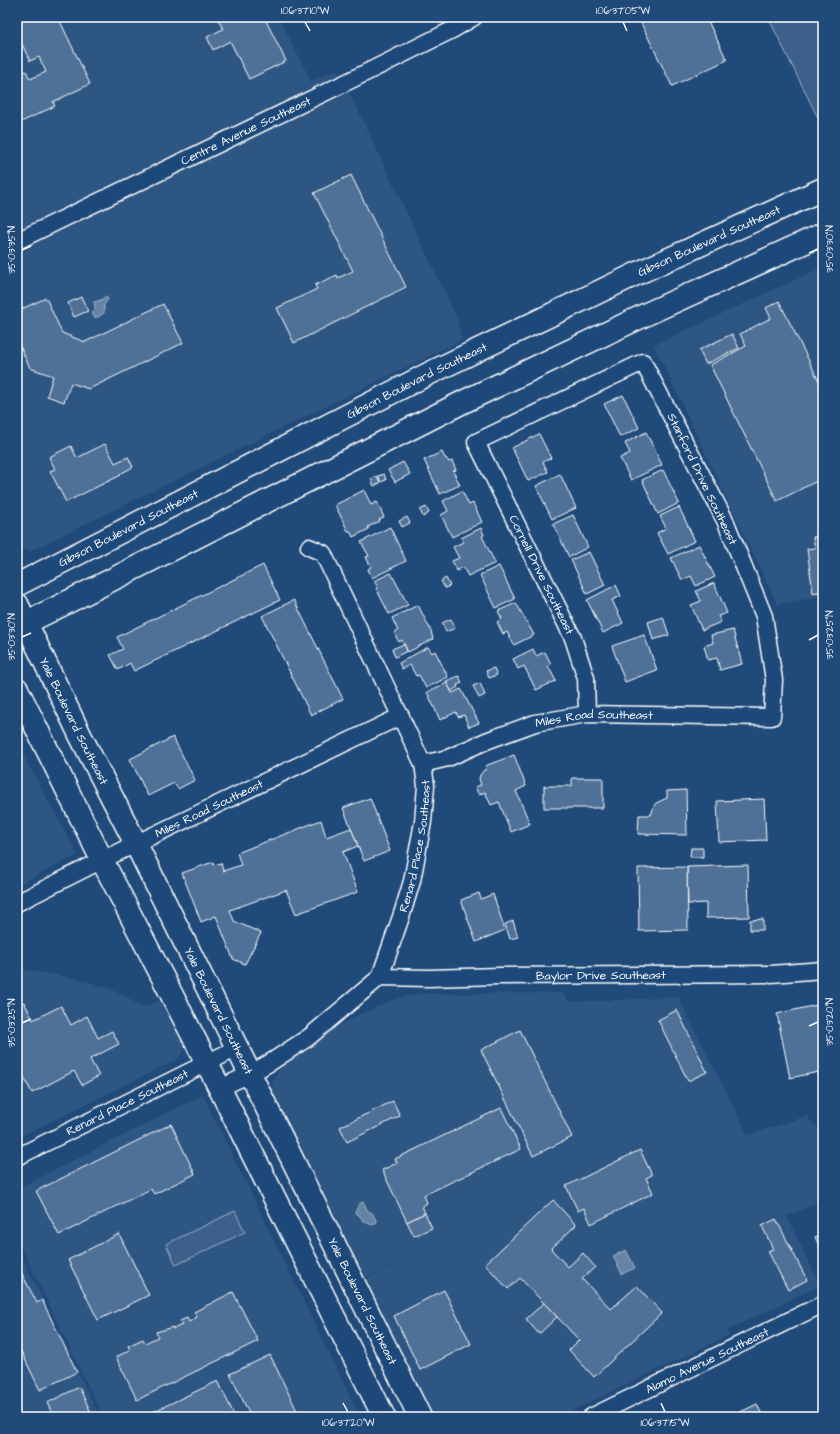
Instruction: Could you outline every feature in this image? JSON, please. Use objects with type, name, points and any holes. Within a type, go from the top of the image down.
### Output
[{"type":"main road","name":"Gibson Boulevard Southeast","points":[[17,584],[437,370],[636,274],[823,189]]},
{"type":"main road","points":[[20,618],[651,312],[823,234]]},
{"type":"main road","name":"Yale Boulevard Southeast","points":[[20,618],[136,844],[420,1417]]},
{"type":"main road","points":[[17,689],[102,860],[220,1088],[384,1417]]},
{"type":"street","name":"Centre Avenue Southeast","points":[[17,241],[351,80],[452,30],[474,17]]},
{"type":"street","name":"Stanford Drive Southeast","points":[[476,442],[643,362],[724,520],[764,616],[774,680],[772,717]]},
{"type":"street","name":"Cornell Drive Southeast","points":[[476,442],[573,638],[586,678],[587,714]]},
{"type":"street","name":"Renard Place Southeast","points":[[308,547],[323,553],[423,764],[426,786],[423,822],[412,881],[380,977]]},
{"type":"street","name":"Miles Road Southeast","points":[[423,764],[448,758],[486,741],[535,723],[587,714],[772,717]]},
{"type":"street","name":"Miles Road Southeast","points":[[17,903],[102,860],[401,716]]},
{"type":"street","name":"Baylor Drive Southeast","points":[[380,977],[428,978],[771,974],[823,970]]},
{"type":"street","points":[[220,1088],[271,1062],[309,1036],[380,977]]},
{"type":"street","name":"Renard Place Southeast","points":[[17,1157],[237,1048]]},
{"type":"street","name":"Alamo Avenue Southeast","points":[[591,1417],[823,1304]]},
{"type":"shaded area","points":[[17,17],[279,17],[311,81],[336,70],[355,104],[457,318],[462,340],[30,551],[17,548]]},
{"type":"shaded area","points":[[768,17],[823,17],[823,128]]},
{"type":"shaded area","points":[[823,267],[823,596],[777,604],[654,345]]},
{"type":"shaded area","points":[[106,296],[108,299],[104,305],[104,313],[98,317],[94,317],[92,312],[95,309],[94,302],[101,300]]},
{"type":"shaded area","points":[[17,744],[78,855],[17,885]]},
{"type":"shaded area","points":[[17,969],[83,980],[111,989],[146,1007],[160,1000],[182,1043],[184,1050],[178,1059],[17,1138]]},
{"type":"shaded area","points":[[563,993],[569,1002],[678,997],[748,1135],[807,1116],[823,1135],[823,1200],[787,1216],[820,1285],[728,1330],[729,1335],[560,1417],[433,1417],[365,1279],[416,1253],[365,1278],[272,1089],[274,1079],[281,1066],[305,1052],[333,1029],[360,1014],[398,998],[421,994]]},
{"type":"shaded area","points":[[203,1095],[360,1417],[103,1417],[17,1238],[17,1189]]},
{"type":"shaded area","points":[[363,1202],[377,1222],[372,1225],[363,1221],[360,1216],[355,1213],[359,1204]]},
{"type":"shaded area","points":[[235,1211],[245,1232],[176,1265],[166,1244]]},
{"type":"shaded area","points":[[17,1247],[100,1417],[17,1417]]},
{"type":"shaded area","points":[[626,1250],[635,1268],[622,1274],[613,1256]]},
{"type":"building","points":[[17,17],[58,17],[90,84],[53,102],[55,106],[17,124],[17,75],[26,71],[30,79],[46,72],[39,57],[30,61],[17,34]]},
{"type":"building","points":[[217,17],[264,17],[286,61],[249,79],[230,41],[213,50],[207,37],[223,29]]},
{"type":"building","points":[[638,17],[706,17],[727,60],[672,86]]},
{"type":"building","points":[[351,175],[406,287],[294,343],[277,308],[317,289],[315,285],[337,275],[338,278],[353,271],[314,193]]},
{"type":"building","points":[[81,297],[88,311],[74,317],[68,303]]},
{"type":"building","points":[[46,298],[62,333],[85,342],[163,304],[183,343],[89,389],[71,383],[64,402],[47,396],[53,376],[30,368],[17,340],[17,311]]},
{"type":"building","points":[[779,301],[823,389],[823,478],[777,501],[710,365],[746,346],[740,334],[771,318],[766,308]]},
{"type":"building","points":[[732,334],[739,348],[706,364],[699,350]]},
{"type":"building","points":[[623,395],[639,428],[620,437],[604,404]]},
{"type":"building","points":[[646,432],[662,465],[631,480],[620,458],[630,453],[625,443]]},
{"type":"building","points":[[539,434],[551,458],[543,462],[548,472],[528,481],[512,448]]},
{"type":"building","points":[[105,444],[115,463],[128,457],[133,467],[120,474],[121,475],[66,502],[50,471],[55,469],[49,457],[71,446],[77,458]]},
{"type":"building","points":[[442,452],[449,462],[452,461],[456,470],[453,471],[460,485],[440,494],[424,460]]},
{"type":"building","points":[[403,462],[410,474],[395,482],[388,470]]},
{"type":"building","points":[[663,470],[679,503],[658,514],[642,480]]},
{"type":"building","points":[[384,474],[386,480],[381,482],[378,476]]},
{"type":"building","points":[[560,474],[576,508],[552,519],[536,486]]},
{"type":"building","points":[[377,476],[380,483],[374,486],[371,479]]},
{"type":"building","points":[[364,490],[371,505],[377,502],[384,517],[379,520],[380,521],[368,527],[369,529],[353,537],[350,531],[348,531],[335,505]]},
{"type":"building","points":[[462,491],[469,505],[473,503],[482,522],[452,537],[441,515],[448,511],[443,501]]},
{"type":"building","points":[[426,507],[429,513],[423,517],[420,510]]},
{"type":"building","points":[[679,507],[695,541],[668,554],[657,533],[666,528],[660,516]]},
{"type":"building","points":[[573,515],[588,547],[569,557],[553,524]]},
{"type":"building","points":[[407,517],[410,523],[402,527],[399,521]]},
{"type":"building","points":[[390,527],[406,561],[372,578],[368,569],[371,567],[366,557],[369,556],[361,542]]},
{"type":"building","points":[[481,528],[484,535],[482,536],[495,563],[468,576],[463,567],[457,571],[452,561],[459,558],[453,547],[463,542],[461,538]]},
{"type":"building","points":[[823,536],[823,591],[813,593],[807,549],[815,548],[813,537]]},
{"type":"building","points":[[699,545],[715,577],[696,586],[691,576],[682,580],[671,558]]},
{"type":"building","points":[[589,552],[605,585],[587,594],[571,560]]},
{"type":"building","points":[[263,565],[280,600],[134,671],[130,663],[118,670],[110,655],[123,649],[117,637]]},
{"type":"building","points":[[499,566],[515,599],[496,608],[480,575]]},
{"type":"building","points":[[391,573],[408,605],[389,614],[374,581]]},
{"type":"building","points":[[446,578],[450,586],[445,588],[441,581]]},
{"type":"building","points":[[714,583],[727,613],[718,616],[721,622],[702,630],[691,605],[701,601],[696,591]]},
{"type":"building","points":[[616,585],[621,596],[612,600],[623,623],[603,633],[587,600]]},
{"type":"building","points":[[294,600],[343,699],[311,715],[262,616]]},
{"type":"building","points":[[516,603],[534,635],[514,645],[507,632],[503,634],[497,622],[502,619],[498,611]]},
{"type":"building","points":[[418,605],[431,631],[433,639],[408,652],[402,640],[399,642],[394,633],[398,631],[392,618]]},
{"type":"building","points":[[663,617],[669,635],[653,640],[648,622]]},
{"type":"building","points":[[451,619],[455,628],[446,632],[442,623]]},
{"type":"building","points":[[733,630],[742,664],[720,670],[717,658],[708,660],[704,646],[713,643],[711,635]]},
{"type":"building","points":[[644,635],[657,670],[625,682],[612,646]]},
{"type":"building","points":[[404,644],[407,651],[395,657],[392,649]]},
{"type":"building","points":[[428,647],[432,653],[435,651],[448,677],[426,688],[419,675],[416,676],[410,665],[402,669],[399,663]]},
{"type":"building","points":[[533,649],[536,656],[545,652],[551,664],[548,666],[556,681],[536,690],[524,666],[518,669],[513,659]]},
{"type":"building","points":[[494,668],[497,675],[489,678],[486,671]]},
{"type":"building","points":[[459,676],[462,683],[457,685],[458,687],[451,691],[446,681]]},
{"type":"building","points":[[447,683],[452,693],[461,689],[479,723],[469,727],[464,715],[458,717],[456,712],[440,720],[427,692]]},
{"type":"building","points":[[480,683],[485,695],[479,698],[473,686]]},
{"type":"building","points":[[173,737],[195,780],[178,789],[174,783],[148,796],[130,759]]},
{"type":"building","points":[[514,755],[526,786],[516,791],[530,824],[511,832],[499,802],[491,805],[485,792],[479,795],[475,787],[481,785],[479,779],[484,770],[487,769],[485,766]]},
{"type":"building","points":[[572,778],[603,778],[603,808],[544,808],[544,786],[572,786]]},
{"type":"building","points":[[686,790],[687,835],[638,834],[639,815],[651,815],[656,803],[667,798],[667,791]]},
{"type":"building","points":[[370,798],[390,851],[364,861],[343,808]]},
{"type":"building","points":[[764,799],[766,840],[719,842],[717,801]]},
{"type":"building","points":[[321,820],[326,837],[351,828],[358,846],[343,852],[358,892],[296,914],[286,890],[230,910],[234,921],[261,933],[245,964],[233,959],[216,916],[201,922],[182,873],[213,862],[214,865],[221,863],[223,871],[241,865],[237,853]]},
{"type":"building","points":[[691,848],[703,848],[703,857],[690,857]]},
{"type":"building","points":[[748,865],[749,917],[706,918],[706,903],[688,904],[687,867]]},
{"type":"building","points":[[687,867],[688,930],[639,931],[638,868]]},
{"type":"building","points":[[479,893],[481,899],[493,894],[505,930],[476,942],[461,900]]},
{"type":"building","points":[[763,919],[763,930],[750,930],[750,920]]},
{"type":"building","points":[[513,921],[518,937],[510,939],[505,924]]},
{"type":"building","points":[[24,1002],[33,1020],[61,1006],[71,1025],[87,1016],[98,1038],[112,1031],[119,1044],[90,1059],[99,1076],[82,1085],[74,1071],[32,1093],[17,1064],[17,1005]]},
{"type":"building","points":[[821,1004],[823,1012],[823,1071],[790,1078],[777,1014]]},
{"type":"building","points":[[677,1010],[707,1072],[688,1081],[658,1020]]},
{"type":"building","points":[[520,1030],[572,1137],[533,1156],[481,1050]]},
{"type":"building","points":[[393,1101],[400,1116],[347,1142],[340,1127]]},
{"type":"building","points":[[501,1108],[521,1149],[424,1195],[427,1203],[422,1206],[425,1213],[407,1222],[382,1170],[397,1163],[395,1159]]},
{"type":"building","points":[[171,1124],[195,1174],[154,1194],[151,1189],[59,1235],[36,1191]]},
{"type":"building","points":[[640,1150],[652,1175],[646,1178],[653,1193],[591,1224],[584,1208],[578,1211],[566,1186]]},
{"type":"building","points":[[553,1200],[576,1225],[551,1249],[568,1267],[583,1253],[595,1267],[582,1279],[611,1309],[637,1286],[662,1313],[594,1377],[569,1350],[579,1340],[520,1278],[508,1289],[485,1264]]},
{"type":"building","points":[[425,1213],[432,1228],[414,1236],[407,1222]]},
{"type":"building","points":[[776,1219],[807,1280],[788,1290],[768,1251],[773,1249],[762,1226]]},
{"type":"building","points":[[119,1234],[149,1295],[98,1320],[68,1260]]},
{"type":"building","points":[[823,1234],[823,1254],[815,1237]]},
{"type":"building","points":[[17,1264],[37,1303],[42,1300],[77,1372],[40,1390],[17,1343]]},
{"type":"building","points":[[444,1290],[471,1344],[420,1370],[394,1316]]},
{"type":"building","points":[[233,1292],[258,1341],[137,1400],[116,1357],[130,1350],[128,1346],[143,1339],[145,1343],[158,1337],[156,1332],[173,1327],[173,1329],[182,1325],[180,1321],[187,1318],[189,1322],[197,1317],[194,1312]]},
{"type":"building","points":[[544,1303],[557,1317],[539,1334],[526,1319]]},
{"type":"building","points":[[270,1355],[298,1413],[290,1417],[251,1417],[230,1374]]},
{"type":"building","points":[[218,1381],[235,1417],[144,1416]]},
{"type":"building","points":[[79,1387],[93,1417],[54,1417],[47,1403]]},
{"type":"building","points":[[757,1404],[763,1417],[730,1417]]}]
